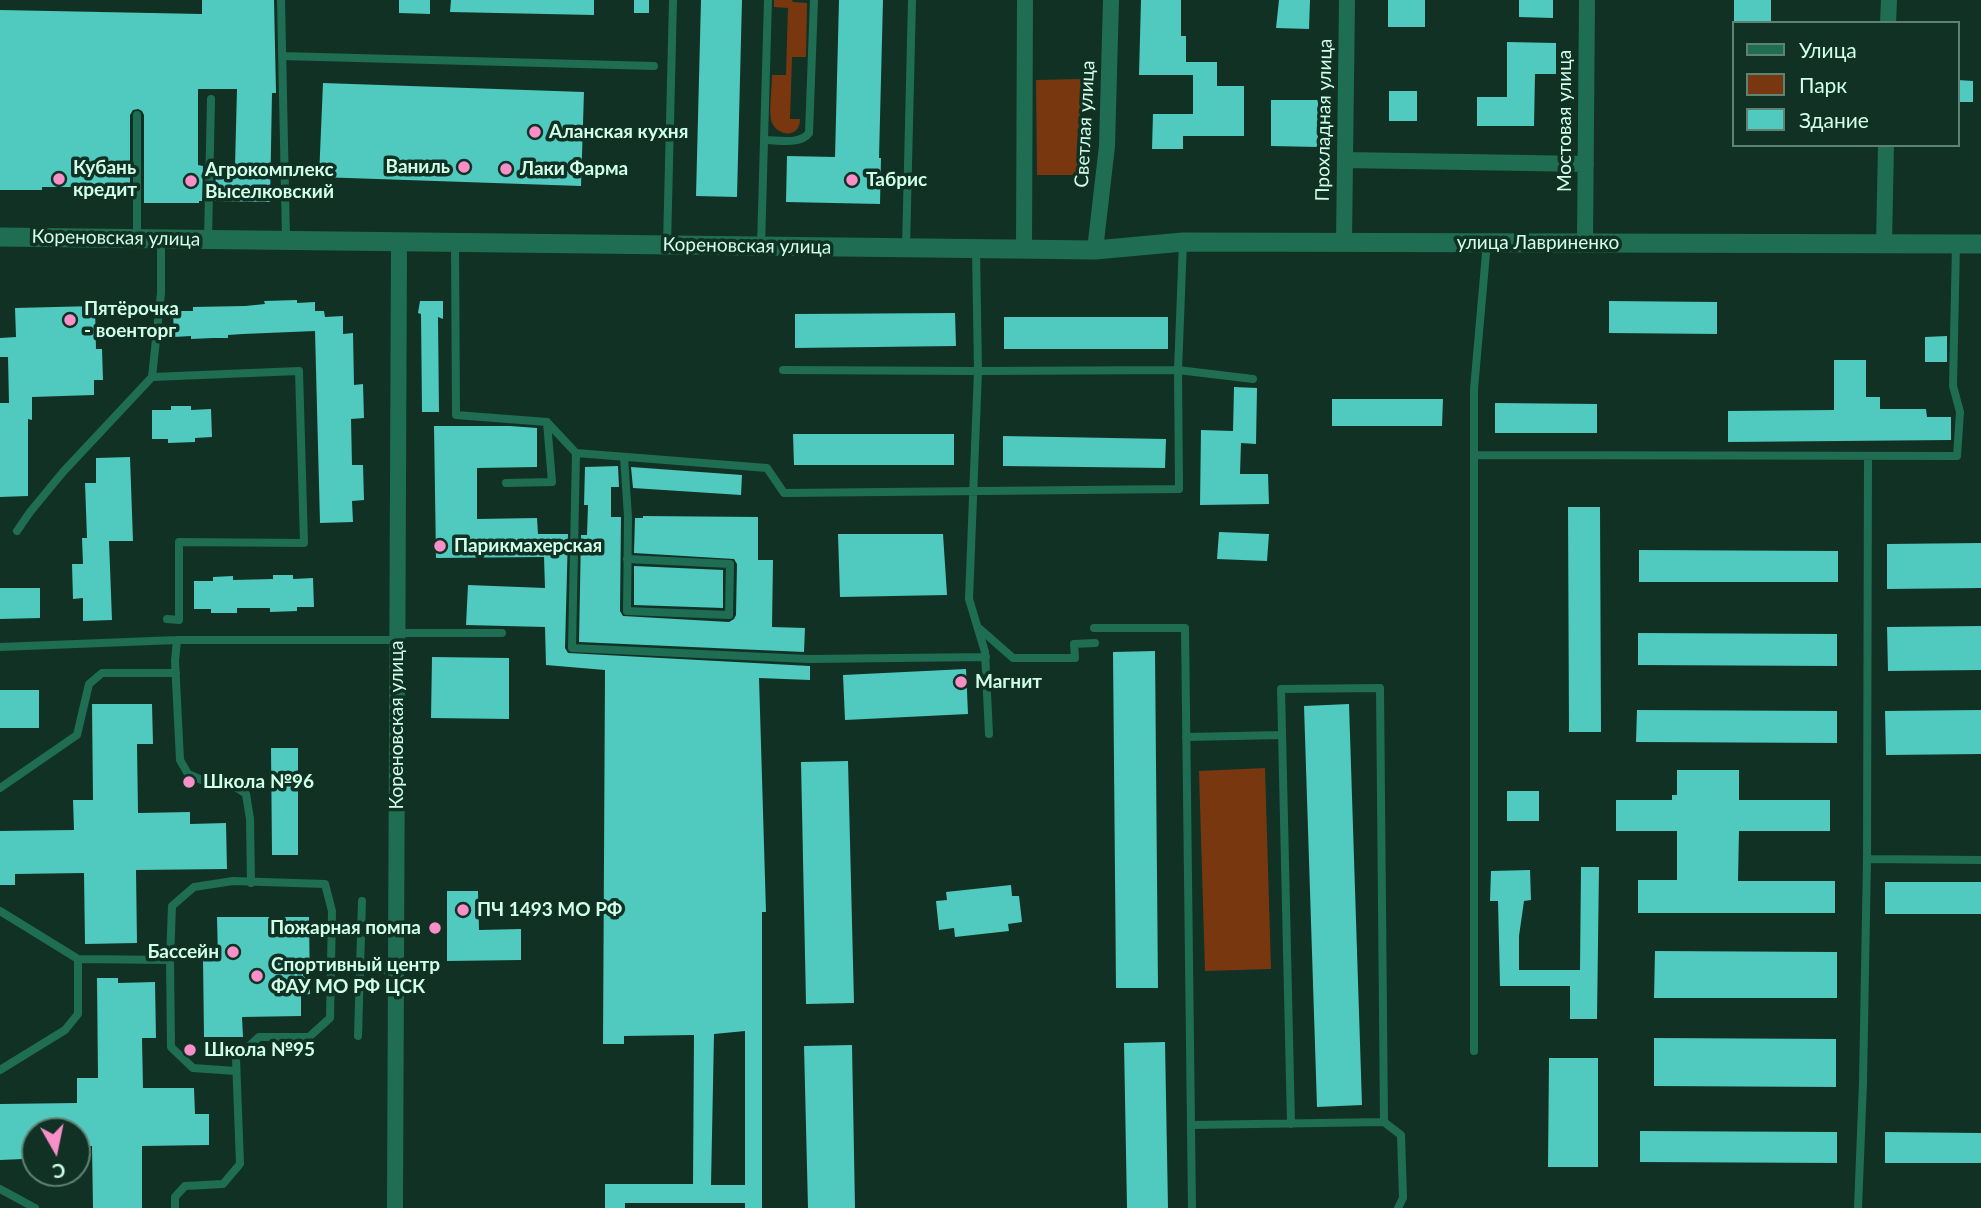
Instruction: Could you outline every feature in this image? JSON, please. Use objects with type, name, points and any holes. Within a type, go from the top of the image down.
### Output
[{"type":"street","points":[[1024,249],[1025,0]]},
{"type":"street","name":"Светлая улица","points":[[1095,250],[1107,146],[1111,0]]},
{"type":"street","name":"Прохладная улица","points":[[1344,241],[1347,0]]},
{"type":"street","name":"Мостовая улица","points":[[1585,243],[1587,0]]},
{"type":"street","points":[[1888,21],[1889,0]]},
{"type":"street","points":[[1884,244],[1886,147]]},
{"type":"street","points":[[1345,160],[1586,164]]},
{"type":"street","name":"Кореновская улица","points":[[0,237],[1095,250]]},
{"type":"street","name":"Кореновская улица","points":[[395,1208],[399,242]]},
{"type":"street","name":"улица Лавриненко","points":[[1095,250],[1183,242],[1981,244]]},
{"type":"lane","points":[[281,0],[286,240]]},
{"type":"lane","points":[[667,245],[673,0]]},
{"type":"lane","points":[[761,246],[768,0]]},
{"type":"lane","points":[[764,140],[805,139],[809,133],[814,0]]},
{"type":"lane","points":[[906,248],[912,0]]},
{"type":"lane","points":[[282,56],[654,66]]},
{"type":"lane","points":[[208,239],[211,99]]},
{"type":"lane","points":[[137,115],[137,238]]},
{"type":"lane","points":[[17,531],[63,472],[152,377],[161,293],[161,239]]},
{"type":"lane","points":[[455,242],[456,415],[547,422],[576,453],[767,468],[783,493],[1179,489],[1178,370],[1183,242]]},
{"type":"lane","points":[[1474,1051],[1474,389],[1487,242]]},
{"type":"lane","points":[[1474,454],[1957,456],[1961,412],[1953,386],[1956,244]]},
{"type":"lane","points":[[976,249],[978,371],[969,599],[986,657],[989,734]]},
{"type":"lane","points":[[783,370],[1178,370],[1253,379]]},
{"type":"lane","points":[[152,377],[299,371],[304,543],[179,542],[178,620],[167,619]]},
{"type":"lane","points":[[506,483],[552,482],[547,422]]},
{"type":"lane","points":[[576,453],[572,648],[808,659],[986,657]]},
{"type":"lane","points":[[1858,1208],[1867,859],[1868,456]]},
{"type":"lane","points":[[624,457],[628,517],[627,559],[627,611],[729,615],[730,564],[627,559]]},
{"type":"lane","points":[[978,628],[1013,658],[1075,658],[1074,644],[1095,643]]},
{"type":"lane","points":[[1094,628],[1185,628],[1192,1208]]},
{"type":"lane","points":[[0,648],[177,640],[502,633]]},
{"type":"lane","points":[[177,640],[180,760],[188,774],[204,781],[228,782],[246,794],[250,818],[251,883]]},
{"type":"lane","points":[[0,788],[77,736],[89,684],[102,673],[176,673]]},
{"type":"lane","points":[[1291,1125],[1281,689],[1380,688],[1384,1122]]},
{"type":"lane","points":[[1186,737],[1282,735]]},
{"type":"lane","points":[[1867,859],[1981,860]]},
{"type":"lane","points":[[175,1208],[175,1197],[185,1186],[223,1184],[240,1164],[236,1058],[259,1037],[309,1037],[330,1018],[332,911],[325,884],[233,881],[194,887],[172,906],[171,1047],[193,1068],[236,1071]]},
{"type":"lane","points":[[358,1036],[362,901]]},
{"type":"lane","points":[[0,911],[78,959],[170,960]]},
{"type":"lane","points":[[0,1070],[65,1030],[78,1014],[78,959]]},
{"type":"lane","points":[[360,970],[394,970]]},
{"type":"lane","points":[[1191,1125],[1384,1122],[1401,1135],[1402,1198],[1398,1208]]},
{"type":"lane","points":[[0,1189],[35,1208]]},
{"type":"green space","points":[[774,0],[807,3],[806,57],[792,57],[790,119],[800,119],[799,126],[792,133],[777,130],[770,115],[772,75],[786,75],[788,8],[774,7]]},
{"type":"green space","points":[[1081,79],[1082,175],[1037,175],[1036,80]]},
{"type":"green space","points":[[1265,768],[1271,969],[1205,971],[1199,771]]},
{"type":"building","points":[[202,0],[274,0],[276,93],[272,93],[270,202],[215,201],[216,166],[235,166],[237,89],[198,89],[198,165],[203,166],[202,201],[199,203],[144,203],[144,115],[138,109],[133,110],[130,115],[130,187],[0,190],[0,10],[202,14]]},
{"type":"building","points":[[399,0],[430,0],[430,14],[399,13]]},
{"type":"building","points":[[451,0],[594,0],[594,15],[450,12]]},
{"type":"building","points":[[634,0],[649,0],[649,13],[634,13]]},
{"type":"building","points":[[701,0],[742,0],[737,197],[696,196]]},
{"type":"building","points":[[839,0],[883,0],[880,204],[786,202],[787,156],[835,157]]},
{"type":"building","points":[[1141,0],[1181,0],[1181,36],[1186,36],[1186,62],[1217,62],[1217,86],[1244,86],[1244,136],[1183,136],[1183,149],[1152,149],[1153,114],[1193,114],[1193,75],[1139,75]]},
{"type":"building","points":[[1279,0],[1310,0],[1309,29],[1276,28]]},
{"type":"building","points":[[1388,0],[1425,0],[1425,27],[1388,27]]},
{"type":"building","points":[[1519,0],[1553,0],[1553,18],[1519,17]]},
{"type":"building","points":[[1734,0],[1771,0],[1771,21],[1734,21]]},
{"type":"building","points":[[1507,42],[1556,43],[1556,74],[1535,74],[1534,126],[1477,126],[1477,97],[1507,97]]},
{"type":"building","points":[[1960,80],[1973,81],[1973,102],[1960,102]]},
{"type":"building","points":[[323,83],[584,92],[581,186],[319,177]]},
{"type":"building","points":[[1389,91],[1417,91],[1417,121],[1389,121]]},
{"type":"building","points":[[1271,100],[1318,100],[1318,147],[1271,146]]},
{"type":"building","points":[[297,300],[297,303],[315,302],[315,311],[324,311],[325,317],[343,316],[343,334],[353,333],[354,385],[363,384],[364,418],[351,419],[352,465],[363,465],[364,500],[352,501],[353,522],[320,523],[315,331],[228,335],[228,338],[174,337],[173,311],[193,311],[193,307],[245,306],[265,304],[264,301]]},
{"type":"building","points":[[420,301],[443,301],[443,319],[438,317],[439,412],[422,412],[421,314],[418,313]]},
{"type":"building","points":[[1609,301],[1717,302],[1717,334],[1609,333]]},
{"type":"building","points":[[95,306],[96,349],[102,349],[103,380],[94,380],[94,395],[32,397],[32,420],[28,419],[28,496],[0,497],[0,403],[9,403],[8,357],[0,357],[0,338],[16,337],[15,308]]},
{"type":"building","points":[[955,313],[956,346],[795,348],[795,314]]},
{"type":"building","points":[[1004,317],[1168,317],[1168,349],[1004,349]]},
{"type":"building","points":[[1947,336],[1947,362],[1925,362],[1925,337]]},
{"type":"building","points":[[1834,360],[1866,360],[1866,397],[1880,397],[1880,409],[1926,409],[1927,417],[1951,417],[1951,440],[1728,442],[1728,411],[1834,410]]},
{"type":"building","points":[[1234,387],[1257,388],[1256,444],[1241,443],[1240,474],[1268,474],[1269,504],[1200,505],[1201,430],[1233,431]]},
{"type":"building","points":[[1332,399],[1443,399],[1442,426],[1332,426]]},
{"type":"building","points":[[1495,403],[1597,404],[1597,433],[1495,433]]},
{"type":"building","points":[[171,406],[191,406],[191,410],[211,409],[212,437],[195,438],[195,442],[168,443],[168,439],[152,439],[152,410],[171,410]]},
{"type":"building","points":[[434,426],[537,428],[537,467],[477,468],[477,519],[537,518],[538,534],[568,534],[565,648],[568,653],[810,666],[810,680],[759,678],[766,912],[762,912],[762,1208],[745,1208],[745,1203],[625,1203],[625,1208],[605,1208],[605,1184],[693,1184],[694,1035],[624,1036],[624,1044],[603,1044],[605,670],[546,665],[545,627],[466,625],[468,585],[545,588],[544,557],[436,558]],"holes":[[[745,1031],[745,1185],[711,1185],[714,1034]]]},
{"type":"building","points":[[793,434],[954,434],[954,465],[794,465]]},
{"type":"building","points":[[1003,436],[1166,439],[1165,468],[1003,466]]},
{"type":"building","points":[[130,457],[133,541],[109,541],[112,620],[83,621],[83,598],[73,599],[72,564],[83,564],[82,538],[87,538],[85,483],[96,483],[96,458]]},
{"type":"building","points":[[618,466],[619,487],[611,487],[611,517],[621,517],[620,611],[623,616],[729,622],[736,615],[737,564],[734,559],[634,553],[635,518],[758,517],[758,560],[773,560],[772,627],[805,628],[804,652],[579,642],[581,535],[587,535],[588,505],[584,505],[585,467]]},
{"type":"building","points":[[631,467],[742,475],[741,495],[633,488]]},
{"type":"building","points":[[1568,507],[1600,507],[1601,732],[1569,732]]},
{"type":"building","points":[[1219,532],[1269,534],[1267,561],[1217,559]]},
{"type":"building","points":[[838,534],[943,534],[947,595],[840,597]]},
{"type":"building","points":[[1981,543],[1981,588],[1887,589],[1887,544]]},
{"type":"building","points":[[1639,550],[1838,551],[1838,582],[1639,582]]},
{"type":"building","points":[[634,566],[723,570],[723,608],[634,605]]},
{"type":"building","points":[[273,575],[293,575],[293,579],[313,578],[314,607],[270,612],[270,608],[237,608],[237,613],[211,613],[211,609],[194,609],[194,581],[213,581],[213,577],[233,576],[233,580],[273,579]]},
{"type":"building","points":[[0,588],[40,588],[40,618],[0,619]]},
{"type":"building","points":[[1981,626],[1981,670],[1888,671],[1887,627]]},
{"type":"building","points":[[1638,633],[1837,634],[1837,666],[1638,665]]},
{"type":"building","points":[[1155,651],[1158,988],[1116,988],[1113,652]]},
{"type":"building","points":[[432,657],[509,658],[509,719],[431,718]]},
{"type":"building","points":[[966,669],[968,714],[845,720],[843,675]]},
{"type":"building","points":[[0,690],[39,690],[39,728],[0,728]]},
{"type":"building","points":[[92,704],[152,704],[153,744],[137,744],[138,813],[190,812],[190,824],[226,823],[227,869],[136,870],[137,943],[85,944],[84,873],[15,874],[15,885],[0,885],[0,831],[74,830],[73,800],[93,800]]},
{"type":"building","points":[[1349,704],[1362,1105],[1317,1107],[1304,706]]},
{"type":"building","points":[[1637,710],[1837,711],[1837,743],[1636,742]]},
{"type":"building","points":[[1981,710],[1981,754],[1886,755],[1885,711]]},
{"type":"building","points":[[271,748],[298,748],[298,855],[272,855]]},
{"type":"building","points":[[848,761],[854,1003],[806,1004],[801,762]]},
{"type":"building","points":[[1677,770],[1739,770],[1739,800],[1830,800],[1830,831],[1739,831],[1738,881],[1835,881],[1835,913],[1638,913],[1638,880],[1677,880],[1677,831],[1616,831],[1616,800],[1672,800],[1672,795],[1677,795]]},
{"type":"building","points":[[1507,791],[1539,791],[1539,821],[1507,821]]},
{"type":"building","points":[[1581,867],[1599,867],[1597,1019],[1570,1019],[1570,986],[1500,986],[1498,901],[1490,901],[1491,871],[1530,870],[1531,900],[1524,901],[1519,936],[1519,970],[1580,970]]},
{"type":"building","points":[[1885,882],[1981,882],[1981,914],[1885,914]]},
{"type":"building","points":[[1011,885],[1012,896],[1019,896],[1022,922],[1008,924],[1009,931],[955,937],[954,928],[939,930],[936,901],[947,900],[946,892]]},
{"type":"building","name":"ПЧ 1493 МО РФ","points":[[447,891],[478,891],[479,930],[521,929],[521,960],[447,961]]},
{"type":"building","name":"Спортивный центр ФАУ МО РФ ЦСК","points":[[217,917],[309,917],[310,994],[301,995],[301,1016],[242,1017],[243,1037],[204,1037],[203,959],[218,959]]},
{"type":"building","points":[[1655,951],[1837,952],[1837,998],[1654,998]]},
{"type":"building","points":[[97,978],[118,978],[118,983],[155,982],[156,1038],[142,1038],[143,1088],[194,1088],[195,1114],[209,1114],[209,1145],[142,1146],[142,1208],[93,1208],[91,1117],[21,1117],[21,1159],[0,1160],[0,1104],[77,1103],[77,1078],[98,1078]]},
{"type":"building","points":[[1654,1038],[1836,1039],[1836,1087],[1654,1086]]},
{"type":"building","points":[[1165,1042],[1168,1208],[1127,1208],[1124,1043]]},
{"type":"building","points":[[852,1045],[855,1208],[808,1208],[804,1046]]},
{"type":"building","points":[[1549,1058],[1598,1058],[1598,1167],[1548,1167]]},
{"type":"building","points":[[1640,1131],[1837,1132],[1837,1163],[1640,1162]]},
{"type":"building","points":[[1885,1132],[1981,1133],[1981,1163],[1885,1163]]},
{"type":"place","name":"Аланская кухня","points":[[535,132]]},
{"type":"place","name":"Ваниль","points":[[464,167]]},
{"type":"place","name":"Лаки Фарма","points":[[506,169]]},
{"type":"place","name":"Кубань кредит","points":[[59,179]]},
{"type":"place","name":"Табрис","points":[[852,180]]},
{"type":"place","name":"Агрокомплекс Выселковский","points":[[191,181]]},
{"type":"place","name":"Пятёрочка - военторг","points":[[70,320]]},
{"type":"place","name":"Парикмахерская","points":[[440,546]]},
{"type":"place","name":"Магнит","points":[[961,682]]},
{"type":"place","name":"Школа №96","points":[[189,782]]},
{"type":"place","name":"ПЧ 1493 МО РФ","points":[[463,910]]},
{"type":"place","name":"Пожарная помпа","points":[[435,928]]},
{"type":"place","name":"Бассейн","points":[[233,952]]},
{"type":"place","name":"Спортивный центр ФАУ МО РФ ЦСК","points":[[257,976]]},
{"type":"place","name":"Школа №95","points":[[190,1050]]}]
